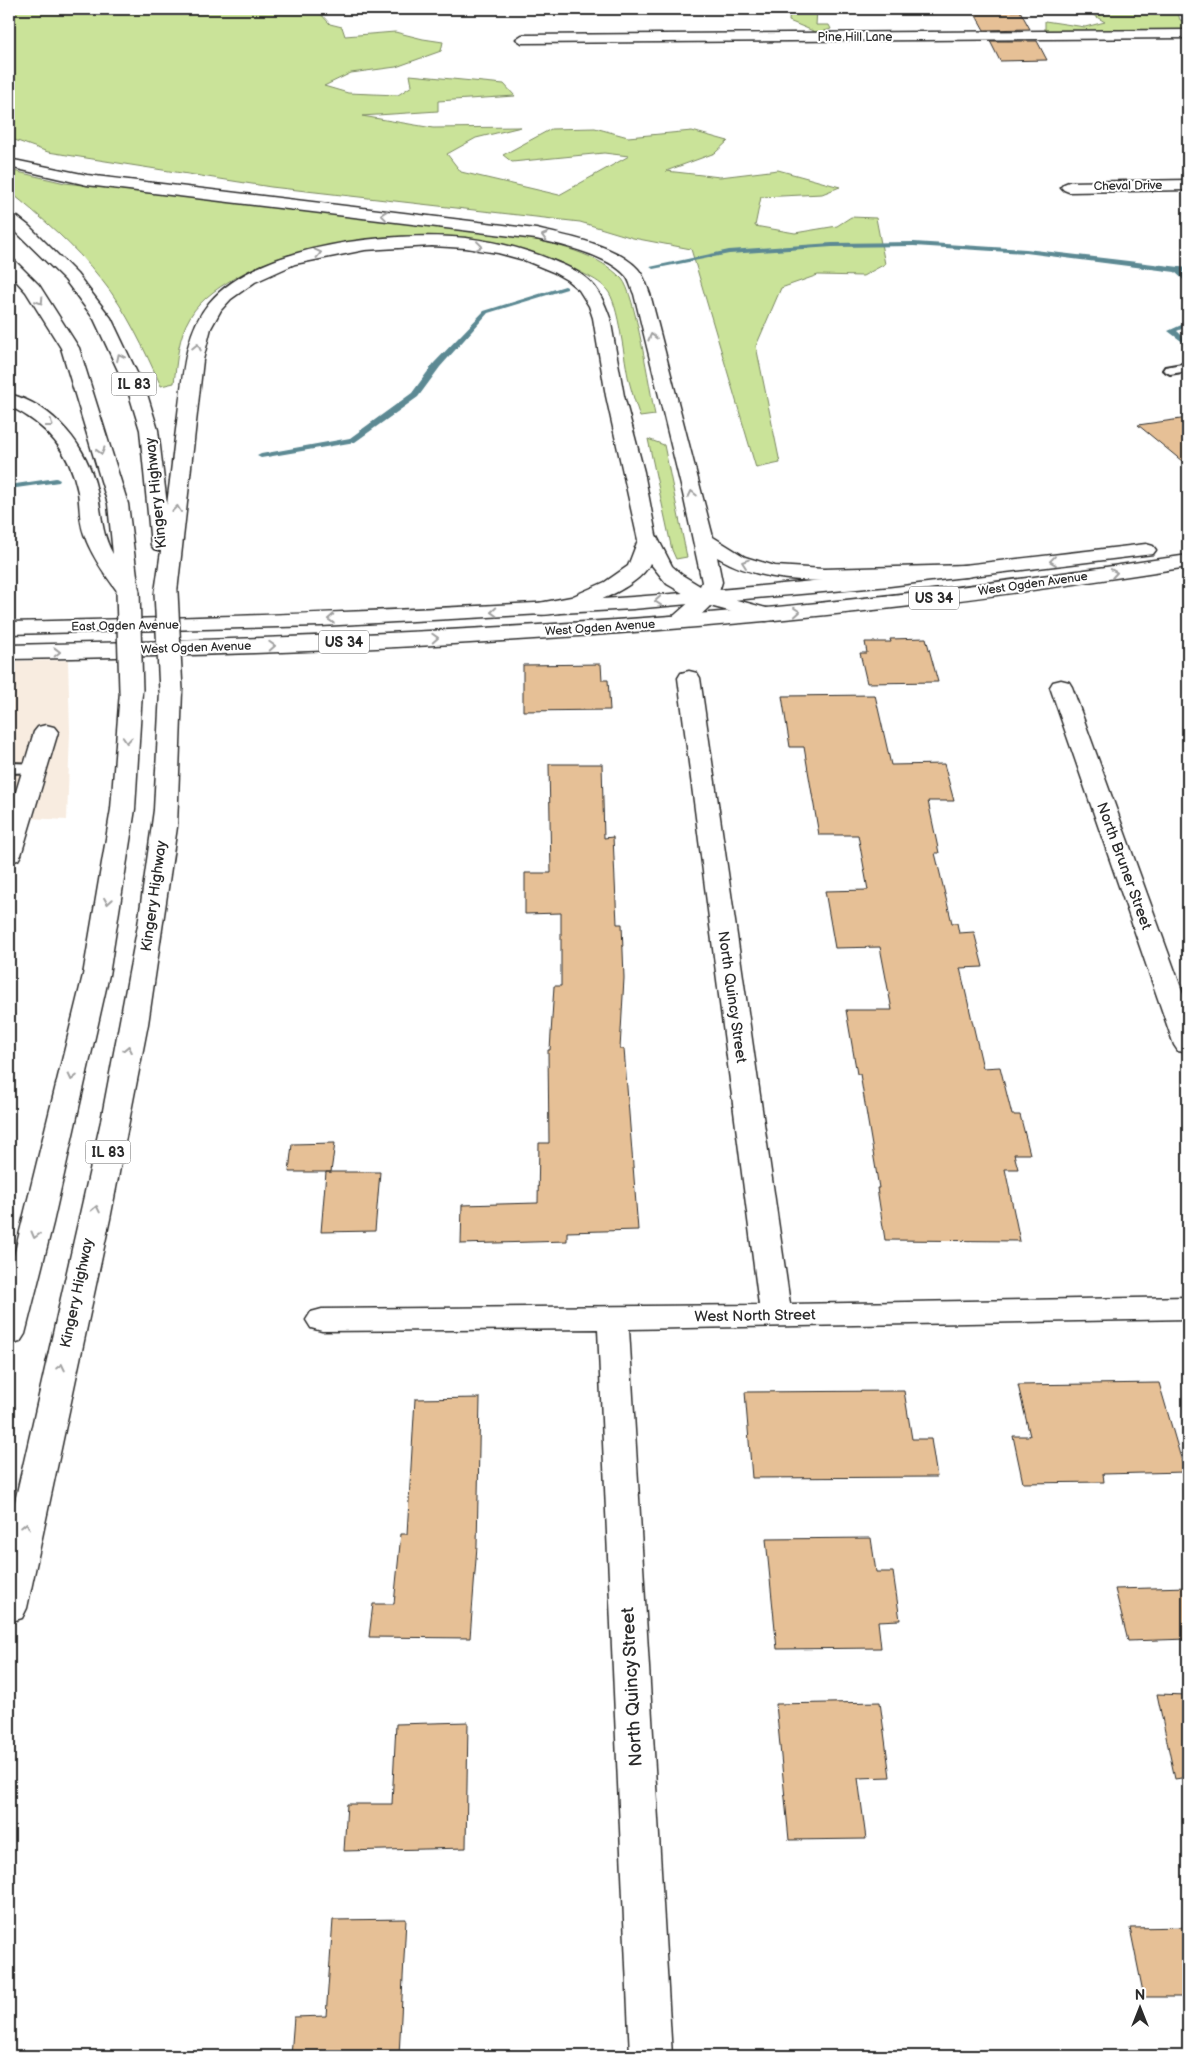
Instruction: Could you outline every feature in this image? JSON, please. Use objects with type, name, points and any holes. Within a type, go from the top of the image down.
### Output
[{"type":"main road","name":"Pine Hill Lane","points":[[522,39],[1188,34]]},
{"type":"main road","points":[[9,163],[87,180],[536,234],[568,242],[608,256],[632,273],[642,294],[704,541],[712,582],[706,597],[678,622]]},
{"type":"main road","name":"Cheval Drive","points":[[1069,187],[1188,185]]},
{"type":"main road","name":"Kingery Highway","points":[[9,218],[23,229],[71,277],[102,318],[138,394],[149,430],[166,592],[171,691],[165,825],[141,987],[104,1169],[9,1608]]},
{"type":"main road","points":[[166,592],[194,360],[200,335],[207,319],[218,303],[248,279],[276,266],[321,252],[372,244],[448,243],[517,253],[547,262],[576,277],[591,294],[601,312],[616,396],[636,481],[647,542],[673,578],[706,597],[766,615]]},
{"type":"main road","points":[[9,264],[33,289],[70,348],[118,504],[128,592],[131,691],[123,809],[96,974],[38,1222],[9,1334]]},
{"type":"main road","points":[[9,399],[30,408],[59,430],[78,458],[87,488],[94,536],[128,592]]},
{"type":"main road","points":[[704,541],[738,561],[773,572],[824,575],[967,572]]},
{"type":"main road","points":[[542,609],[577,602],[612,586],[637,569],[647,542]]},
{"type":"main road","name":"West Ogden Avenue","points":[[242,623],[542,609],[706,597],[967,572],[1188,545]]},
{"type":"main road","name":"West Ogden Avenue","points":[[9,652],[211,649],[536,633],[766,615],[924,599],[1076,579],[1188,561]]},
{"type":"main road","name":"East Ogden Avenue","points":[[9,628],[242,623]]},
{"type":"main road","name":"North Quincy Street","points":[[689,678],[776,1315]]},
{"type":"main road","name":"North Bruner Street","points":[[1061,687],[1188,1045]]},
{"type":"main road","points":[[9,855],[46,732]]},
{"type":"main road","name":"West North Street","points":[[322,1320],[613,1318],[1188,1308]]},
{"type":"main road","name":"North Quincy Street","points":[[613,1318],[651,2056]]},
{"type":"lane","points":[[1170,370],[1188,367]]},
{"type":"lane","points":[[9,768],[35,768]]},
{"type":"shaded area","points":[[68,660],[70,732],[67,820],[9,817],[9,661]]},
{"type":"green space","points":[[9,9],[323,9],[319,12],[330,24],[342,27],[345,36],[395,32],[443,42],[441,51],[396,67],[351,73],[324,86],[348,93],[398,95],[412,86],[410,75],[504,84],[515,96],[438,101],[438,111],[362,116],[433,128],[521,127],[476,138],[447,154],[461,172],[559,195],[629,156],[604,153],[512,162],[503,155],[551,129],[595,128],[628,137],[692,131],[728,141],[715,153],[666,171],[720,177],[778,170],[840,187],[822,194],[761,197],[755,226],[795,233],[837,226],[851,217],[876,218],[885,264],[863,276],[818,275],[781,288],[756,346],[780,463],[756,468],[691,249],[633,238],[580,222],[271,187],[48,152],[9,138]]},
{"type":"green space","points":[[790,9],[817,9],[816,25],[829,25],[831,29],[818,33],[789,21]]},
{"type":"green space","points":[[1083,9],[1177,9],[1180,20],[1188,22],[1188,31],[1045,31],[1045,21],[1085,27],[1105,22]]},
{"type":"green space","points":[[9,170],[65,183],[524,237],[576,251],[589,256],[612,270],[622,279],[627,288],[637,322],[655,415],[640,417],[629,381],[615,307],[607,290],[602,285],[582,273],[546,257],[504,246],[459,239],[365,240],[320,247],[279,259],[242,274],[213,292],[195,310],[186,325],[180,341],[174,383],[161,386],[134,331],[110,291],[69,243],[9,191]]},
{"type":"green space","points":[[648,439],[664,445],[687,557],[676,559],[672,550]]},
{"type":"building","points":[[1020,11],[1030,29],[984,30],[974,12]]},
{"type":"building","points":[[990,41],[1037,41],[1047,60],[1000,61]]},
{"type":"building","points":[[1188,418],[1188,466],[1138,425]]},
{"type":"building","points":[[926,638],[938,682],[867,683],[860,653],[867,653],[865,642],[891,642],[890,639]]},
{"type":"building","points":[[601,664],[602,680],[608,680],[610,710],[523,711],[523,665]]},
{"type":"building","points":[[875,695],[891,765],[944,764],[954,801],[928,801],[939,853],[935,853],[952,923],[957,923],[959,933],[974,932],[983,967],[960,968],[983,1068],[1000,1067],[1012,1115],[1020,1115],[1030,1154],[1014,1154],[1018,1169],[1005,1169],[1020,1241],[885,1240],[877,1188],[879,1188],[860,1074],[857,1074],[846,1010],[892,1010],[880,947],[835,948],[825,891],[868,890],[858,835],[819,835],[804,747],[790,747],[782,696]]},
{"type":"building","points":[[549,764],[602,764],[604,838],[613,837],[617,924],[622,924],[624,978],[620,1049],[624,1049],[638,1230],[567,1232],[567,1241],[461,1244],[462,1205],[538,1203],[539,1143],[549,1143],[548,1050],[550,1050],[554,986],[561,986],[561,913],[525,914],[525,873],[551,873]]},
{"type":"building","points":[[335,1143],[331,1172],[289,1172],[292,1144]]},
{"type":"building","points":[[326,1172],[380,1172],[375,1231],[321,1232]]},
{"type":"building","points":[[1159,1383],[1185,1472],[1103,1474],[1104,1482],[1023,1483],[1013,1436],[1030,1436],[1018,1385]]},
{"type":"building","points":[[904,1391],[912,1439],[931,1439],[937,1477],[752,1478],[745,1392]]},
{"type":"building","points":[[480,1398],[477,1546],[470,1638],[369,1637],[373,1604],[394,1604],[401,1534],[407,1534],[415,1399]]},
{"type":"building","points":[[871,1538],[876,1572],[893,1572],[900,1620],[878,1621],[881,1648],[777,1649],[766,1539]]},
{"type":"building","points":[[1188,1587],[1188,1639],[1128,1641],[1115,1589]]},
{"type":"building","points":[[1157,1694],[1188,1695],[1188,1777],[1175,1779]]},
{"type":"building","points":[[880,1702],[890,1777],[858,1778],[866,1839],[789,1840],[776,1704]]},
{"type":"building","points":[[468,1722],[466,1848],[344,1851],[347,1804],[392,1804],[396,1724]]},
{"type":"building","points":[[406,1919],[399,2056],[291,2056],[294,2017],[326,2016],[333,1920]]},
{"type":"building","points":[[1188,1927],[1188,1997],[1144,1997],[1130,1928]]},
{"type":"waterway","points":[[653,267],[729,252],[832,245],[914,244],[1026,251],[1177,270]]},
{"type":"waterway","points":[[1177,270],[1188,270]]},
{"type":"waterway","points":[[1177,270],[1188,282]]},
{"type":"waterway","points":[[261,456],[352,440],[415,395],[437,365],[486,312],[565,288]]},
{"type":"waterway","points":[[1188,324],[1172,331],[1188,344]]},
{"type":"waterway","points":[[9,487],[56,480]]}]
